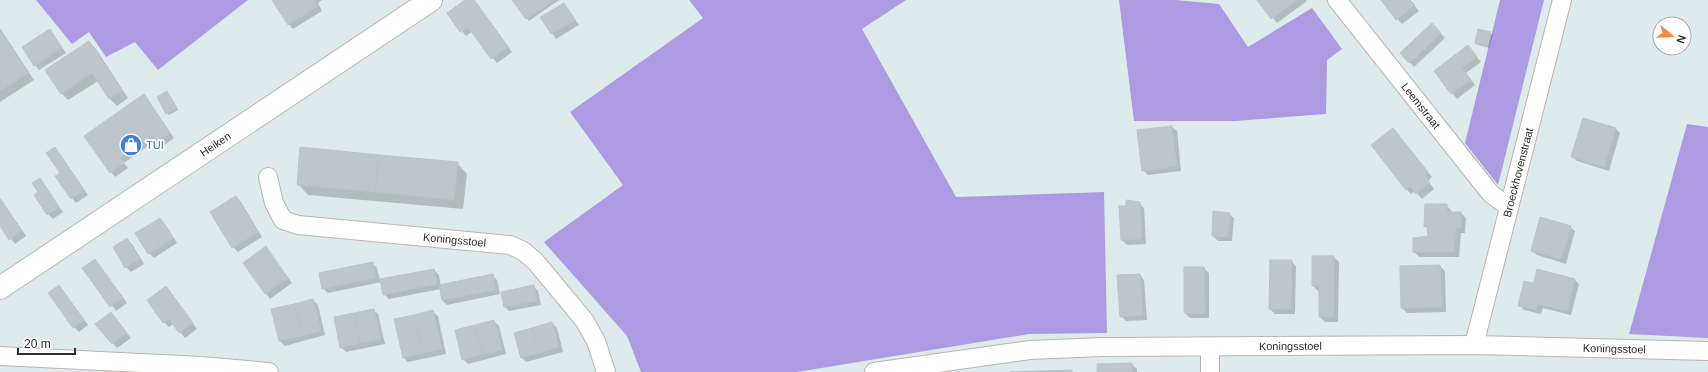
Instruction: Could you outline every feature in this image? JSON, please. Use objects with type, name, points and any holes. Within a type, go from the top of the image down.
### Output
[{"type":"main road","name":"Heiken","points":[[0,288],[431,0]]},
{"type":"street","name":"Leemstraat","points":[[1337,0],[1491,194],[1509,207]]},
{"type":"street","name":"Broeckhovenstraat","points":[[1474,345],[1562,0]]},
{"type":"street","name":"Koningsstoel","points":[[268,177],[274,203],[283,220],[298,225],[510,245],[523,251],[535,261],[584,320],[596,341],[606,372]]},
{"type":"street","name":"Koningsstoel","points":[[874,372],[925,368],[1030,350],[1210,346],[1474,345],[1708,351]]},
{"type":"street","points":[[1210,346],[1210,372]]},
{"type":"street","points":[[0,356],[39,365],[187,365],[269,372]]},
{"type":"shaded area","points":[[36,0],[248,0],[158,70],[135,42],[106,57],[89,32],[72,44]]},
{"type":"shaded area","points":[[689,0],[906,0],[862,29],[956,197],[1104,192],[1107,333],[1029,334],[797,372],[641,372],[627,336],[544,242],[623,185],[570,112],[703,18]]},
{"type":"shaded area","points":[[1119,0],[1175,0],[1219,4],[1248,47],[1312,8],[1342,49],[1327,60],[1326,114],[1235,121],[1134,121]]},
{"type":"shaded area","points":[[1500,0],[1544,0],[1498,185],[1465,143]]},
{"type":"shaded area","points":[[1687,124],[1708,127],[1708,338],[1629,334]]},
{"type":"building","points":[[272,0],[315,0],[318,6],[288,25]]},
{"type":"building","points":[[465,0],[474,0],[508,47],[491,59],[468,27],[460,32],[447,13]]},
{"type":"building","points":[[512,0],[554,0],[526,19]]},
{"type":"building","points":[[1257,0],[1297,0],[1271,19]]},
{"type":"building","points":[[1381,0],[1410,0],[1415,5],[1396,20]]},
{"type":"building","points":[[564,3],[575,20],[551,34],[540,17]]},
{"type":"building","points":[[1432,23],[1441,33],[1409,63],[1400,53]]},
{"type":"building","points":[[50,29],[62,48],[34,66],[22,47]]},
{"type":"building","points":[[1478,29],[1491,32],[1487,46],[1475,43]]},
{"type":"building","points":[[0,30],[28,73],[0,91]]},
{"type":"building","points":[[89,41],[122,91],[109,99],[92,73],[61,94],[45,70]]},
{"type":"building","points":[[1468,45],[1477,57],[1462,68],[1471,80],[1451,94],[1434,71]]},
{"type":"building","points":[[167,91],[177,108],[166,114],[157,97]]},
{"type":"building","points":[[144,94],[170,133],[157,142],[131,103]]},
{"type":"building","points":[[131,103],[153,135],[136,146],[114,115]]},
{"type":"building","points":[[114,115],[136,146],[120,158],[98,126]]},
{"type":"building","points":[[1583,118],[1616,128],[1604,167],[1571,157]]},
{"type":"building","points":[[98,126],[124,163],[110,173],[84,136]]},
{"type":"building","points":[[1172,126],[1177,166],[1142,171],[1137,130]]},
{"type":"building","points":[[1393,128],[1428,172],[1424,175],[1430,183],[1416,194],[1410,187],[1406,190],[1371,145]]},
{"type":"building","points":[[55,147],[84,190],[71,199],[55,176],[60,173],[46,153]]},
{"type":"building","points":[[300,147],[379,155],[375,192],[297,185]]},
{"type":"building","points":[[379,155],[458,162],[454,200],[375,192]]},
{"type":"building","points":[[40,178],[59,207],[47,215],[34,195],[38,192],[32,183]]},
{"type":"building","points":[[236,196],[247,214],[221,230],[210,212]]},
{"type":"building","points":[[0,199],[22,231],[9,240],[0,226]]},
{"type":"building","points":[[1126,200],[1140,202],[1142,239],[1121,240],[1119,206],[1126,206]]},
{"type":"building","points":[[1425,204],[1447,204],[1447,212],[1461,212],[1461,228],[1456,228],[1454,252],[1413,252],[1413,238],[1428,236],[1427,226],[1424,227]]},
{"type":"building","points":[[1213,211],[1230,213],[1228,237],[1212,236]]},
{"type":"building","points":[[247,214],[258,232],[232,248],[221,230]]},
{"type":"building","points":[[1540,217],[1571,226],[1561,259],[1531,251]]},
{"type":"building","points":[[160,218],[173,238],[161,246],[149,225]]},
{"type":"building","points":[[149,225],[161,246],[148,254],[135,233]]},
{"type":"building","points":[[127,238],[140,259],[125,268],[113,247]]},
{"type":"building","points":[[266,246],[276,261],[253,277],[243,263]]},
{"type":"building","points":[[1312,256],[1334,256],[1334,317],[1319,317],[1319,286],[1312,286]]},
{"type":"building","points":[[95,259],[123,298],[110,307],[82,268]]},
{"type":"building","points":[[1270,260],[1292,260],[1291,309],[1269,309]]},
{"type":"building","points":[[276,261],[288,278],[265,294],[253,277]]},
{"type":"building","points":[[373,262],[376,278],[322,289],[319,273]]},
{"type":"building","points":[[1440,265],[1442,307],[1401,308],[1400,266]]},
{"type":"building","points":[[1184,267],[1204,267],[1205,313],[1184,313]]},
{"type":"building","points":[[434,269],[437,284],[383,295],[380,279]]},
{"type":"building","points":[[1537,269],[1575,279],[1567,311],[1538,304],[1536,310],[1518,306],[1524,281],[1534,283]]},
{"type":"building","points":[[493,274],[496,290],[442,300],[439,285]]},
{"type":"building","points":[[1140,274],[1143,315],[1120,317],[1117,275]]},
{"type":"building","points":[[59,285],[84,320],[73,328],[48,293]]},
{"type":"building","points":[[534,285],[537,301],[504,307],[501,292]]},
{"type":"building","points":[[166,286],[193,323],[179,333],[169,319],[163,323],[147,300]]},
{"type":"building","points":[[313,299],[321,331],[302,336],[294,304]]},
{"type":"building","points":[[294,304],[302,336],[279,341],[271,309]]},
{"type":"building","points":[[374,309],[381,339],[360,343],[354,313]]},
{"type":"building","points":[[433,310],[442,349],[423,353],[414,315]]},
{"type":"building","points":[[111,312],[127,333],[112,344],[95,324]]},
{"type":"building","points":[[354,313],[360,343],[340,348],[334,317]]},
{"type":"building","points":[[414,315],[423,353],[403,358],[394,319]]},
{"type":"building","points":[[494,320],[502,350],[483,354],[475,325]]},
{"type":"building","points":[[552,322],[559,347],[539,353],[532,328]]},
{"type":"building","points":[[475,325],[483,354],[462,360],[455,330]]},
{"type":"building","points":[[532,328],[539,353],[521,358],[514,333]]},
{"type":"building","points":[[1132,363],[1132,372],[1097,372],[1097,364]]},
{"type":"building","points":[[1072,370],[1072,372],[1010,372]]},
{"type":"place","name":"TUI","points":[[131,145]]}]
